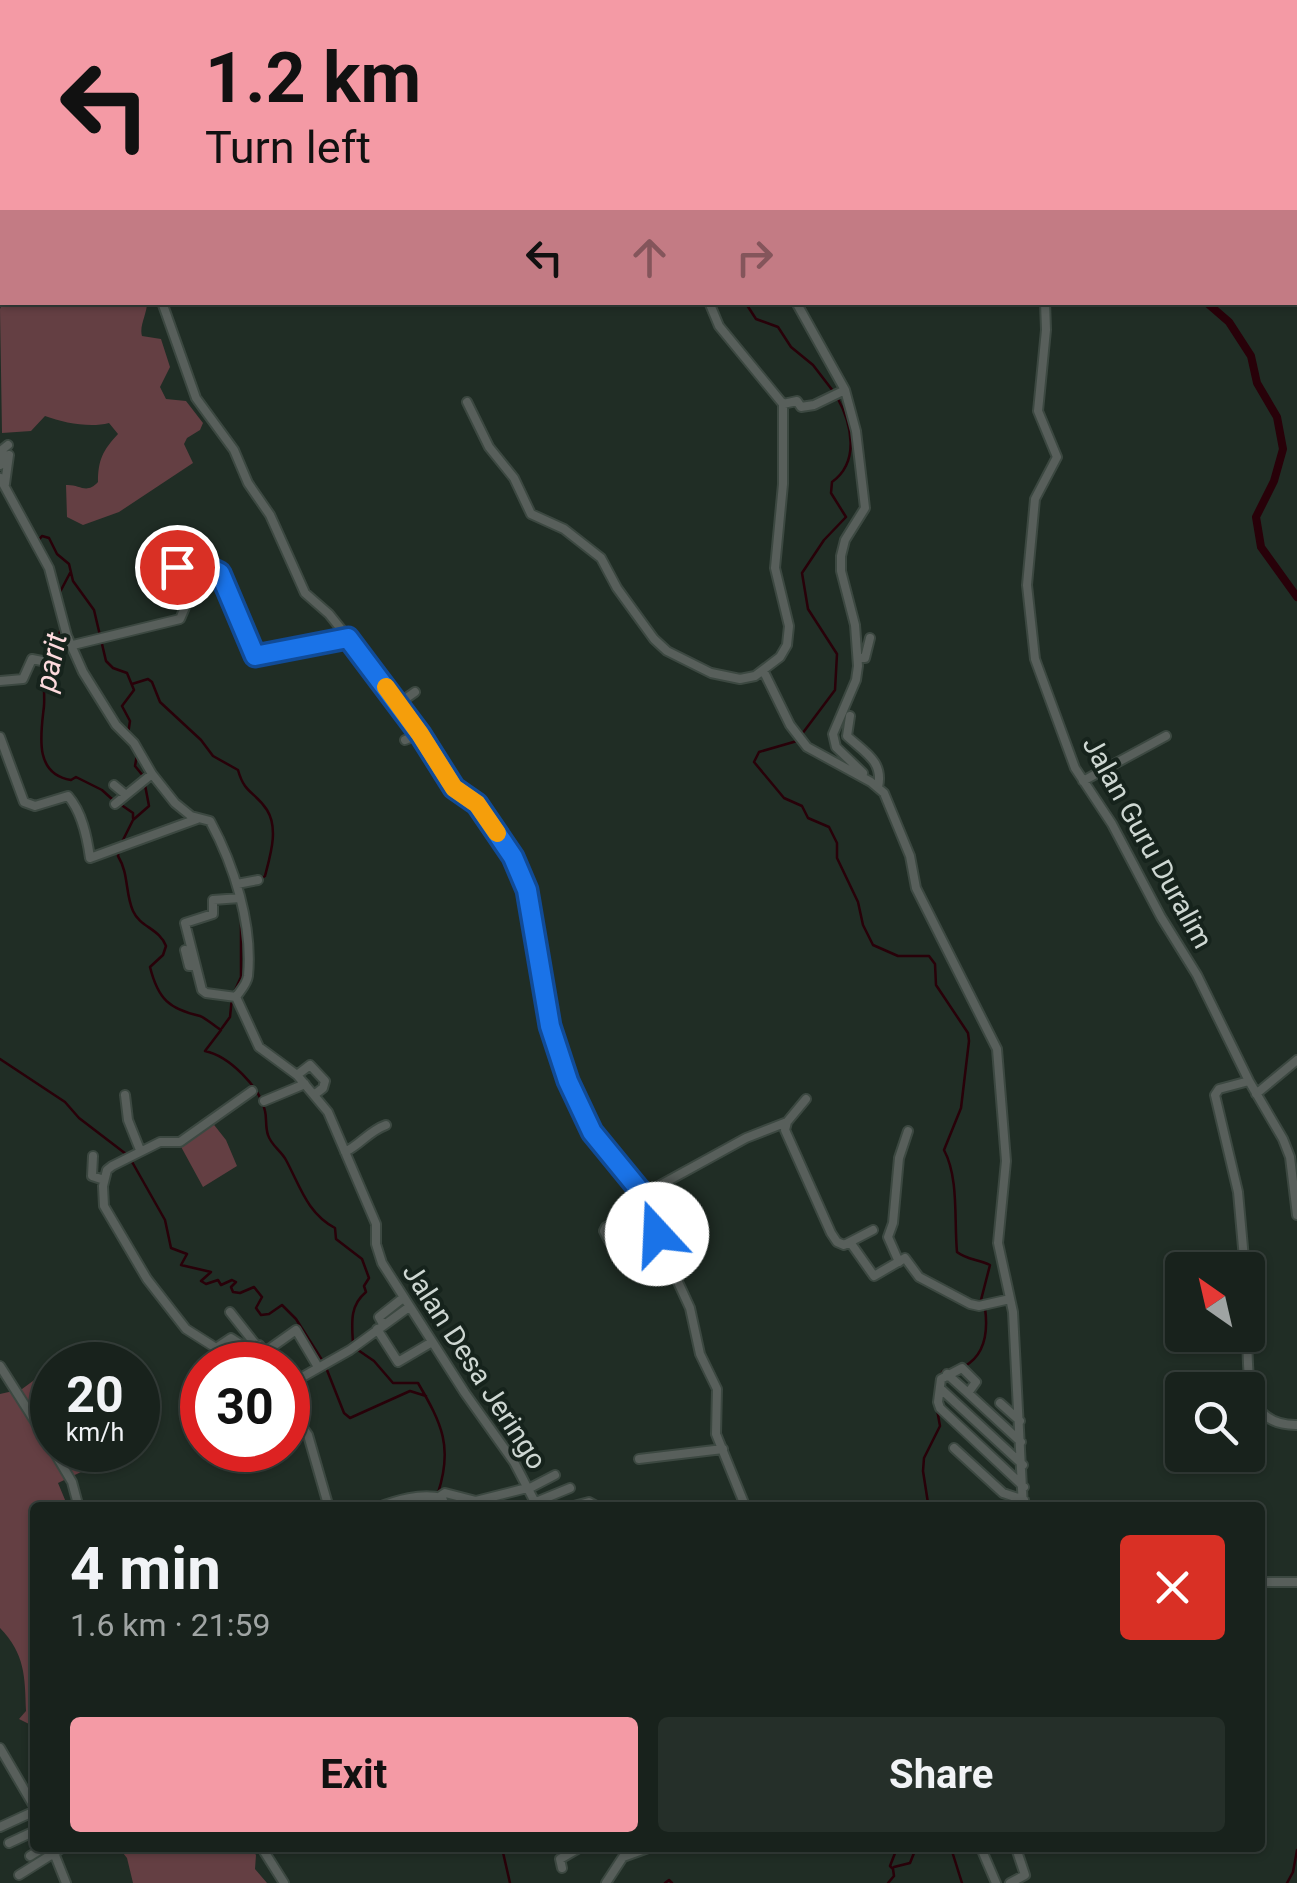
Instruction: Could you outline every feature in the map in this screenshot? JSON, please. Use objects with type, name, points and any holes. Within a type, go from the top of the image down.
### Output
[{"type":"street","points":[[163,305],[196,398],[234,450],[252,489],[270,515],[304,593],[348,638],[420,734],[454,788],[480,808],[520,870],[550,1026],[568,1081],[592,1132],[649,1205],[667,1260],[688,1305],[700,1354],[717,1389],[716,1434],[744,1502]]},
{"type":"street","points":[[467,402],[489,447],[514,478],[531,514],[564,529],[602,558],[617,588],[661,647],[720,676],[747,678],[780,658],[788,638],[788,621],[774,568],[783,484],[783,404],[719,326],[710,305]]},
{"type":"street","points":[[797,305],[856,431],[865,505],[844,540],[841,556],[859,658],[856,680],[837,719],[834,741],[842,754],[884,793],[908,853],[916,888],[997,1049],[1006,1161],[998,1243],[1010,1298],[1024,1502]]},
{"type":"street","name":"Jalan Guru Duralim","points":[[1045,305],[1038,416],[1057,457],[1034,500],[1027,586],[1034,660],[1084,781],[1197,975],[1249,1081],[1286,1144],[1297,1216]]},
{"type":"street","points":[[783,404],[798,401],[801,407],[810,406],[838,393]]},
{"type":"street","points":[[0,465],[3,448],[8,450],[3,481],[48,564],[70,641],[96,696],[132,741],[147,778],[197,819]]},
{"type":"street","points":[[0,681],[23,679],[32,660],[47,663],[70,641],[180,620],[186,605],[177,567],[180,560],[188,558],[220,573],[255,656],[348,638]]},
{"type":"street","points":[[859,658],[864,658],[870,638]]},
{"type":"street","points":[[763,670],[800,739],[817,754],[874,784]]},
{"type":"street","points":[[398,704],[415,692]]},
{"type":"street","points":[[850,716],[847,734],[877,764],[881,774],[874,784]]},
{"type":"street","points":[[405,740],[420,734]]},
{"type":"street","points":[[1084,781],[1166,736]]},
{"type":"street","points":[[0,738],[24,802],[35,806],[68,796],[72,799],[90,858],[197,819],[210,820],[228,856],[238,894],[246,926],[248,977],[231,996],[204,992],[185,924],[212,914],[213,900],[238,894],[258,880]]},
{"type":"street","points":[[115,804],[147,778]]},
{"type":"street","points":[[114,785],[126,795]]},
{"type":"street","points":[[184,950],[189,966],[196,966]]},
{"type":"street","name":"Jalan Desa Jeringo","points":[[231,996],[259,1047],[298,1075],[332,1118],[376,1224],[380,1258],[514,1462],[535,1502]]},
{"type":"street","points":[[1256,1094],[1297,1060]]},
{"type":"street","points":[[298,1075],[304,1067],[311,1066],[325,1081],[314,1095]]},
{"type":"street","points":[[1243,1252],[1238,1192],[1215,1094],[1219,1089],[1249,1081]]},
{"type":"street","points":[[264,1101],[305,1084]]},
{"type":"street","points":[[207,1342],[186,1328],[146,1279],[109,1216],[102,1196],[104,1180],[108,1170],[140,1150],[160,1142],[180,1142],[252,1091]]},
{"type":"street","points":[[125,1095],[128,1120],[140,1150]]},
{"type":"street","points":[[644,1194],[737,1142],[786,1122],[806,1098]]},
{"type":"street","points":[[786,1122],[786,1133],[840,1244],[873,1230]]},
{"type":"street","points":[[345,1152],[372,1130],[386,1126]]},
{"type":"street","points":[[899,1262],[888,1237],[893,1223],[899,1158],[908,1130]]},
{"type":"street","points":[[94,1156],[92,1176],[104,1180]]},
{"type":"street","points":[[649,1205],[604,1231],[626,1263],[641,1266],[667,1260]]},
{"type":"street","points":[[850,1242],[874,1276],[907,1258],[922,1278],[982,1305],[1010,1298]]},
{"type":"street","points":[[403,1298],[379,1316],[398,1362],[432,1342]]},
{"type":"street","points":[[310,1372],[409,1307]]},
{"type":"street","points":[[230,1312],[254,1342]]},
{"type":"street","points":[[279,1342],[296,1330],[301,1342]]},
{"type":"street","points":[[1249,1352],[1258,1408],[1274,1423],[1297,1425]]},
{"type":"street","points":[[310,1357],[318,1367]]},
{"type":"street","points":[[0,1366],[30,1413]]},
{"type":"street","points":[[968,1393],[975,1380],[962,1368],[940,1382],[938,1405],[1024,1487]]},
{"type":"street","points":[[947,1374],[1022,1444]]},
{"type":"street","points":[[942,1390],[1023,1465]]},
{"type":"street","points":[[1000,1403],[1020,1421]]},
{"type":"street","points":[[970,1435],[989,1413]]},
{"type":"street","points":[[310,1442],[327,1502]]},
{"type":"street","points":[[954,1448],[1002,1493],[1020,1502]]},
{"type":"street","points":[[638,1459],[723,1449]]},
{"type":"street","points":[[66,1472],[77,1502]]},
{"type":"street","points":[[394,1502],[445,1493],[476,1501],[528,1489],[555,1475]]},
{"type":"street","points":[[544,1502],[570,1488]]},
{"type":"street","points":[[439,1497],[442,1502]]},
{"type":"street","points":[[1265,1582],[1297,1582]]},
{"type":"street","points":[[0,1748],[30,1800]]},
{"type":"street","points":[[0,1827],[30,1812]]},
{"type":"street","points":[[9,1843],[30,1833]]},
{"type":"street","points":[[30,1856],[37,1852]]},
{"type":"street","points":[[19,1875],[52,1852]]},
{"type":"street","points":[[57,1852],[66,1883]]},
{"type":"street","points":[[265,1852],[284,1883]]},
{"type":"street","points":[[562,1868],[560,1859],[572,1852]]},
{"type":"street","points":[[606,1883],[622,1857],[636,1852]]},
{"type":"street","points":[[982,1852],[996,1883]]},
{"type":"street","points":[[1010,1883],[1026,1879],[1017,1852]]},
{"type":"shaded area","points":[[2,305],[147,305],[142,336],[161,339],[170,367],[160,387],[166,399],[186,401],[203,423],[184,444],[193,463],[119,512],[83,525],[67,517],[66,485],[94,486],[102,456],[118,434],[109,423],[77,424],[45,416],[31,431],[2,433]]},
{"type":"shaded area","points":[[211,1121],[226,1140],[237,1166],[203,1187],[179,1143]]},
{"type":"shaded area","points":[[30,1383],[30,1472],[81,1472],[58,1483],[66,1502],[30,1502],[30,1724],[19,1719],[26,1711],[22,1666],[0,1628],[0,1394]]},
{"type":"shaded area","points":[[100,1852],[254,1852],[255,1869],[267,1883],[133,1883],[123,1853]]},
{"type":"waterway","points":[[747,305],[756,319],[778,327],[791,347],[813,365],[833,391]]},
{"type":"waterway","points":[[1209,305],[1229,322],[1251,356],[1257,383],[1277,417],[1283,449],[1274,481],[1256,517],[1261,547],[1297,597]]},
{"type":"waterway","points":[[802,734],[835,690],[837,654],[808,609],[802,573],[824,540],[846,517],[831,493],[832,482],[847,464],[851,442],[837,397]]},
{"type":"waterway","points":[[38,541],[42,536],[49,538],[57,554],[69,564],[73,581],[94,610],[106,661],[127,673],[134,690],[122,706],[130,721],[128,734]]},
{"type":"waterway","name":"parit","points":[[60,592],[70,573]]},
{"type":"waterway","name":"parit","points":[[49,658],[61,629]]},
{"type":"waterway","name":"parit","points":[[46,665],[41,740],[45,761],[59,776],[71,780],[76,777],[113,800]]},
{"type":"waterway","points":[[132,684],[148,679],[152,682],[160,702],[213,756],[238,770],[244,784],[263,804],[271,817],[272,843],[262,878]]},
{"type":"waterway","points":[[797,741],[759,752],[754,762],[784,798],[802,806],[808,818],[829,827],[837,843],[837,858],[873,945],[898,956],[929,956],[935,964],[936,985],[968,1033],[961,1108],[944,1150],[954,1186],[957,1252],[990,1265],[981,1300]]},
{"type":"waterway","points":[[137,755],[135,766],[144,777]]},
{"type":"waterway","points":[[122,842],[133,820],[149,806],[145,785]]},
{"type":"waterway","name":"parit","points":[[120,804],[133,813],[133,818]]},
{"type":"waterway","points":[[119,849],[133,911],[166,946],[163,955],[150,967],[161,995],[173,1006],[202,1017],[221,1030],[205,1051],[224,1059],[250,1083],[262,1102],[269,1139],[286,1160],[305,1198],[335,1228],[336,1239],[362,1259],[369,1278],[364,1286],[366,1292],[354,1309],[353,1344]]},
{"type":"waterway","points":[[222,1028],[230,1017],[232,997],[241,977],[241,916]]},
{"type":"waterway","points":[[0,1059],[65,1102],[79,1118],[126,1154]]},
{"type":"waterway","points":[[131,1160],[165,1220],[171,1248],[187,1254],[181,1265],[211,1272],[201,1281],[206,1284],[218,1280],[221,1285],[232,1280],[236,1282],[231,1287],[233,1292],[240,1293],[254,1287],[262,1297],[256,1308],[261,1315],[282,1305],[296,1319],[322,1360]]},
{"type":"waterway","points":[[965,1366],[984,1341],[985,1308]]},
{"type":"waterway","points":[[355,1348],[374,1361],[393,1383],[418,1383],[443,1436],[445,1462],[438,1493]]},
{"type":"waterway","points":[[325,1365],[344,1413],[350,1418],[410,1391],[426,1396]]},
{"type":"waterway","points":[[939,1377],[943,1371],[952,1369]]},
{"type":"waterway","points":[[928,1502],[924,1458],[940,1426],[936,1404]]},
{"type":"waterway","points":[[1287,1883],[1297,1850]]},
{"type":"waterway","points":[[503,1852],[510,1883]]},
{"type":"waterway","points":[[888,1883],[894,1876],[890,1866],[895,1852]]},
{"type":"waterway","points":[[894,1867],[910,1863],[914,1852]]},
{"type":"waterway","points":[[952,1852],[962,1883]]},
{"type":"waterway","points":[[665,1883],[672,1883]]},
{"type":"slow traffic","points":[[386,687],[454,788],[477,804],[497,833]]},
{"type":"route","points":[[177,567],[180,560],[188,558],[220,573],[255,656],[348,638],[420,734],[454,788],[482,811],[513,857],[527,890],[550,1026],[568,1081],[592,1132],[642,1191],[657,1234]]}]
